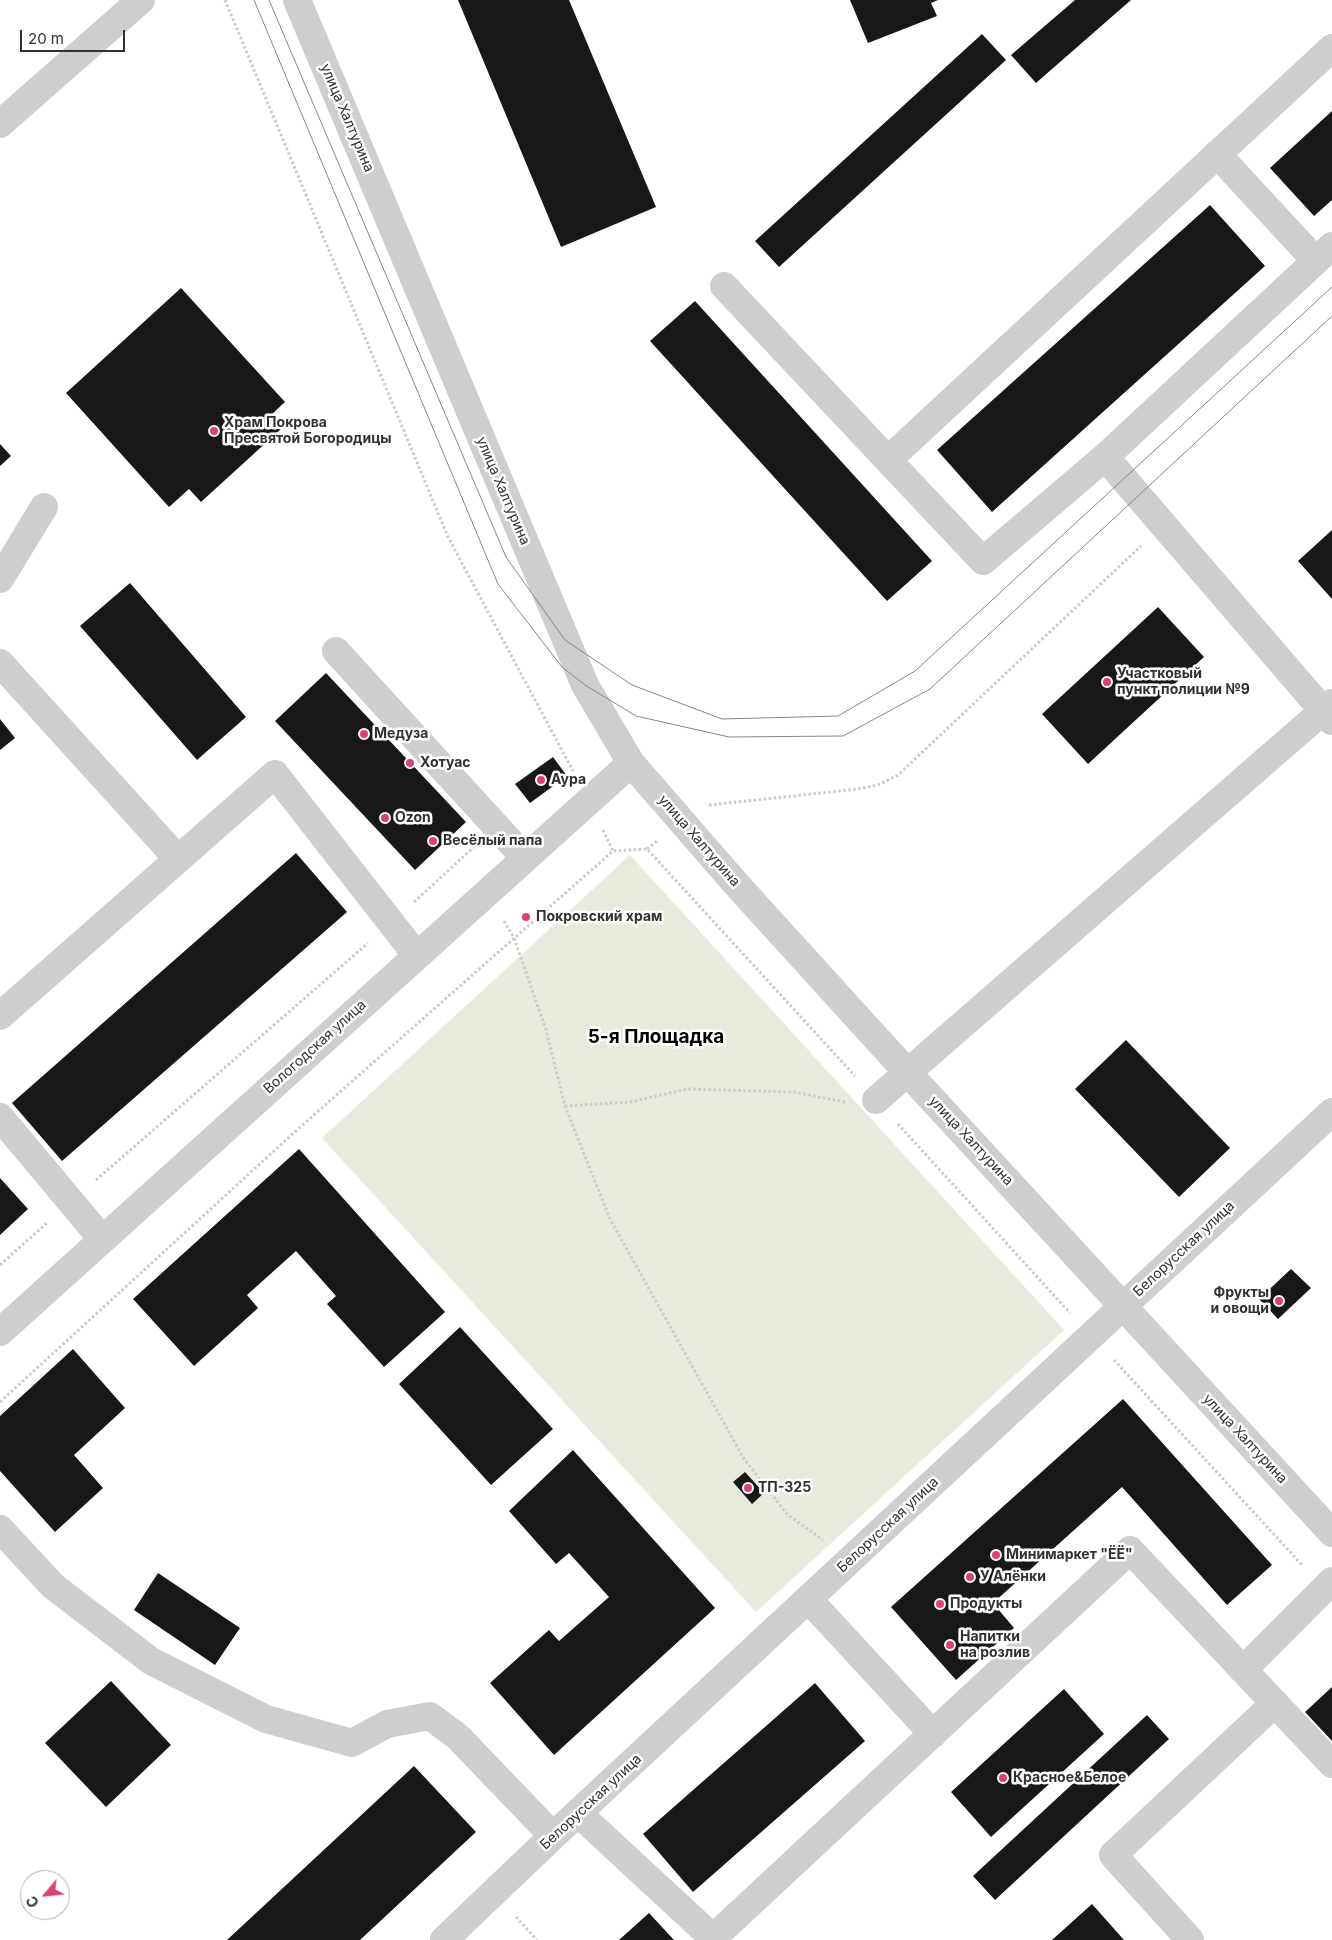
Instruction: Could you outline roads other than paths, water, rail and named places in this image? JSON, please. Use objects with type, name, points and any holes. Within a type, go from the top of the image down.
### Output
[{"type":"street","points":[[0,124],[141,0]]},
{"type":"street","name":"улица Халтурина","points":[[297,0],[585,685],[631,763],[737,885],[907,1072],[1332,1533]]},
{"type":"street","points":[[888,460],[1332,48]]},
{"type":"street","points":[[724,286],[983,561],[1106,458],[1324,253],[1217,154]]},
{"type":"street","points":[[876,1100],[1329,712],[1106,458]]},
{"type":"street","points":[[0,579],[44,507]]},
{"type":"street","points":[[336,650],[526,858]]},
{"type":"street","points":[[0,663],[178,859]]},
{"type":"street","name":"Вологодская улица","points":[[0,1332],[631,763]]},
{"type":"street","points":[[0,1016],[275,774],[416,956]]},
{"type":"street","name":"Белорусская улица","points":[[444,1940],[553,1836],[579,1814],[1332,1112]]},
{"type":"street","points":[[0,1117],[102,1240]]},
{"type":"street","points":[[0,1529],[53,1586],[151,1661],[266,1719],[352,1743],[387,1724],[430,1716],[458,1737],[553,1836]]},
{"type":"street","points":[[579,1814],[713,1938],[1130,1550],[1332,1764]]},
{"type":"street","points":[[1243,1670],[1328,1585]]},
{"type":"street","points":[[808,1599],[933,1734]]},
{"type":"street","points":[[1190,1940],[1113,1855],[1274,1703]]},
{"type":"tram line","points":[[254,0],[498,584],[562,667],[585,685],[636,716],[729,737],[843,736],[930,689],[1332,316]]},
{"type":"tram line","points":[[269,0],[506,557],[565,640],[632,685],[722,719],[838,716],[915,671],[1332,287]]},
{"type":"place","name":"Храм Покрова Пресвятой Богородицы","points":[[214,431]]},
{"type":"place","name":"Участковый пункт полиции №9","points":[[1107,682]]},
{"type":"place","name":"Медуза","points":[[364,734]]},
{"type":"place","name":"Хотуас","points":[[410,763]]},
{"type":"place","name":"Аура","points":[[541,780]]},
{"type":"place","name":"Ozon","points":[[385,818]]},
{"type":"place","name":"Весёлый папа","points":[[433,841]]},
{"type":"place","name":"Покровский храм","points":[[526,917]]},
{"type":"place","name":"Фрукты и овощи","points":[[1279,1301]]},
{"type":"place","name":"ТП-325","points":[[748,1488]]},
{"type":"place","name":"Минимаркет \"ЁЁ\"","points":[[996,1555]]},
{"type":"place","name":"У Алёнки","points":[[970,1577]]},
{"type":"place","name":"Продукты","points":[[940,1604]]},
{"type":"place","name":"Напитки на розлив","points":[[950,1645]]},
{"type":"place","name":"Красное&Белое","points":[[1003,1778]]},
{"type":"district","name":"5-я Площадка","points":[[656,1037]]}]
